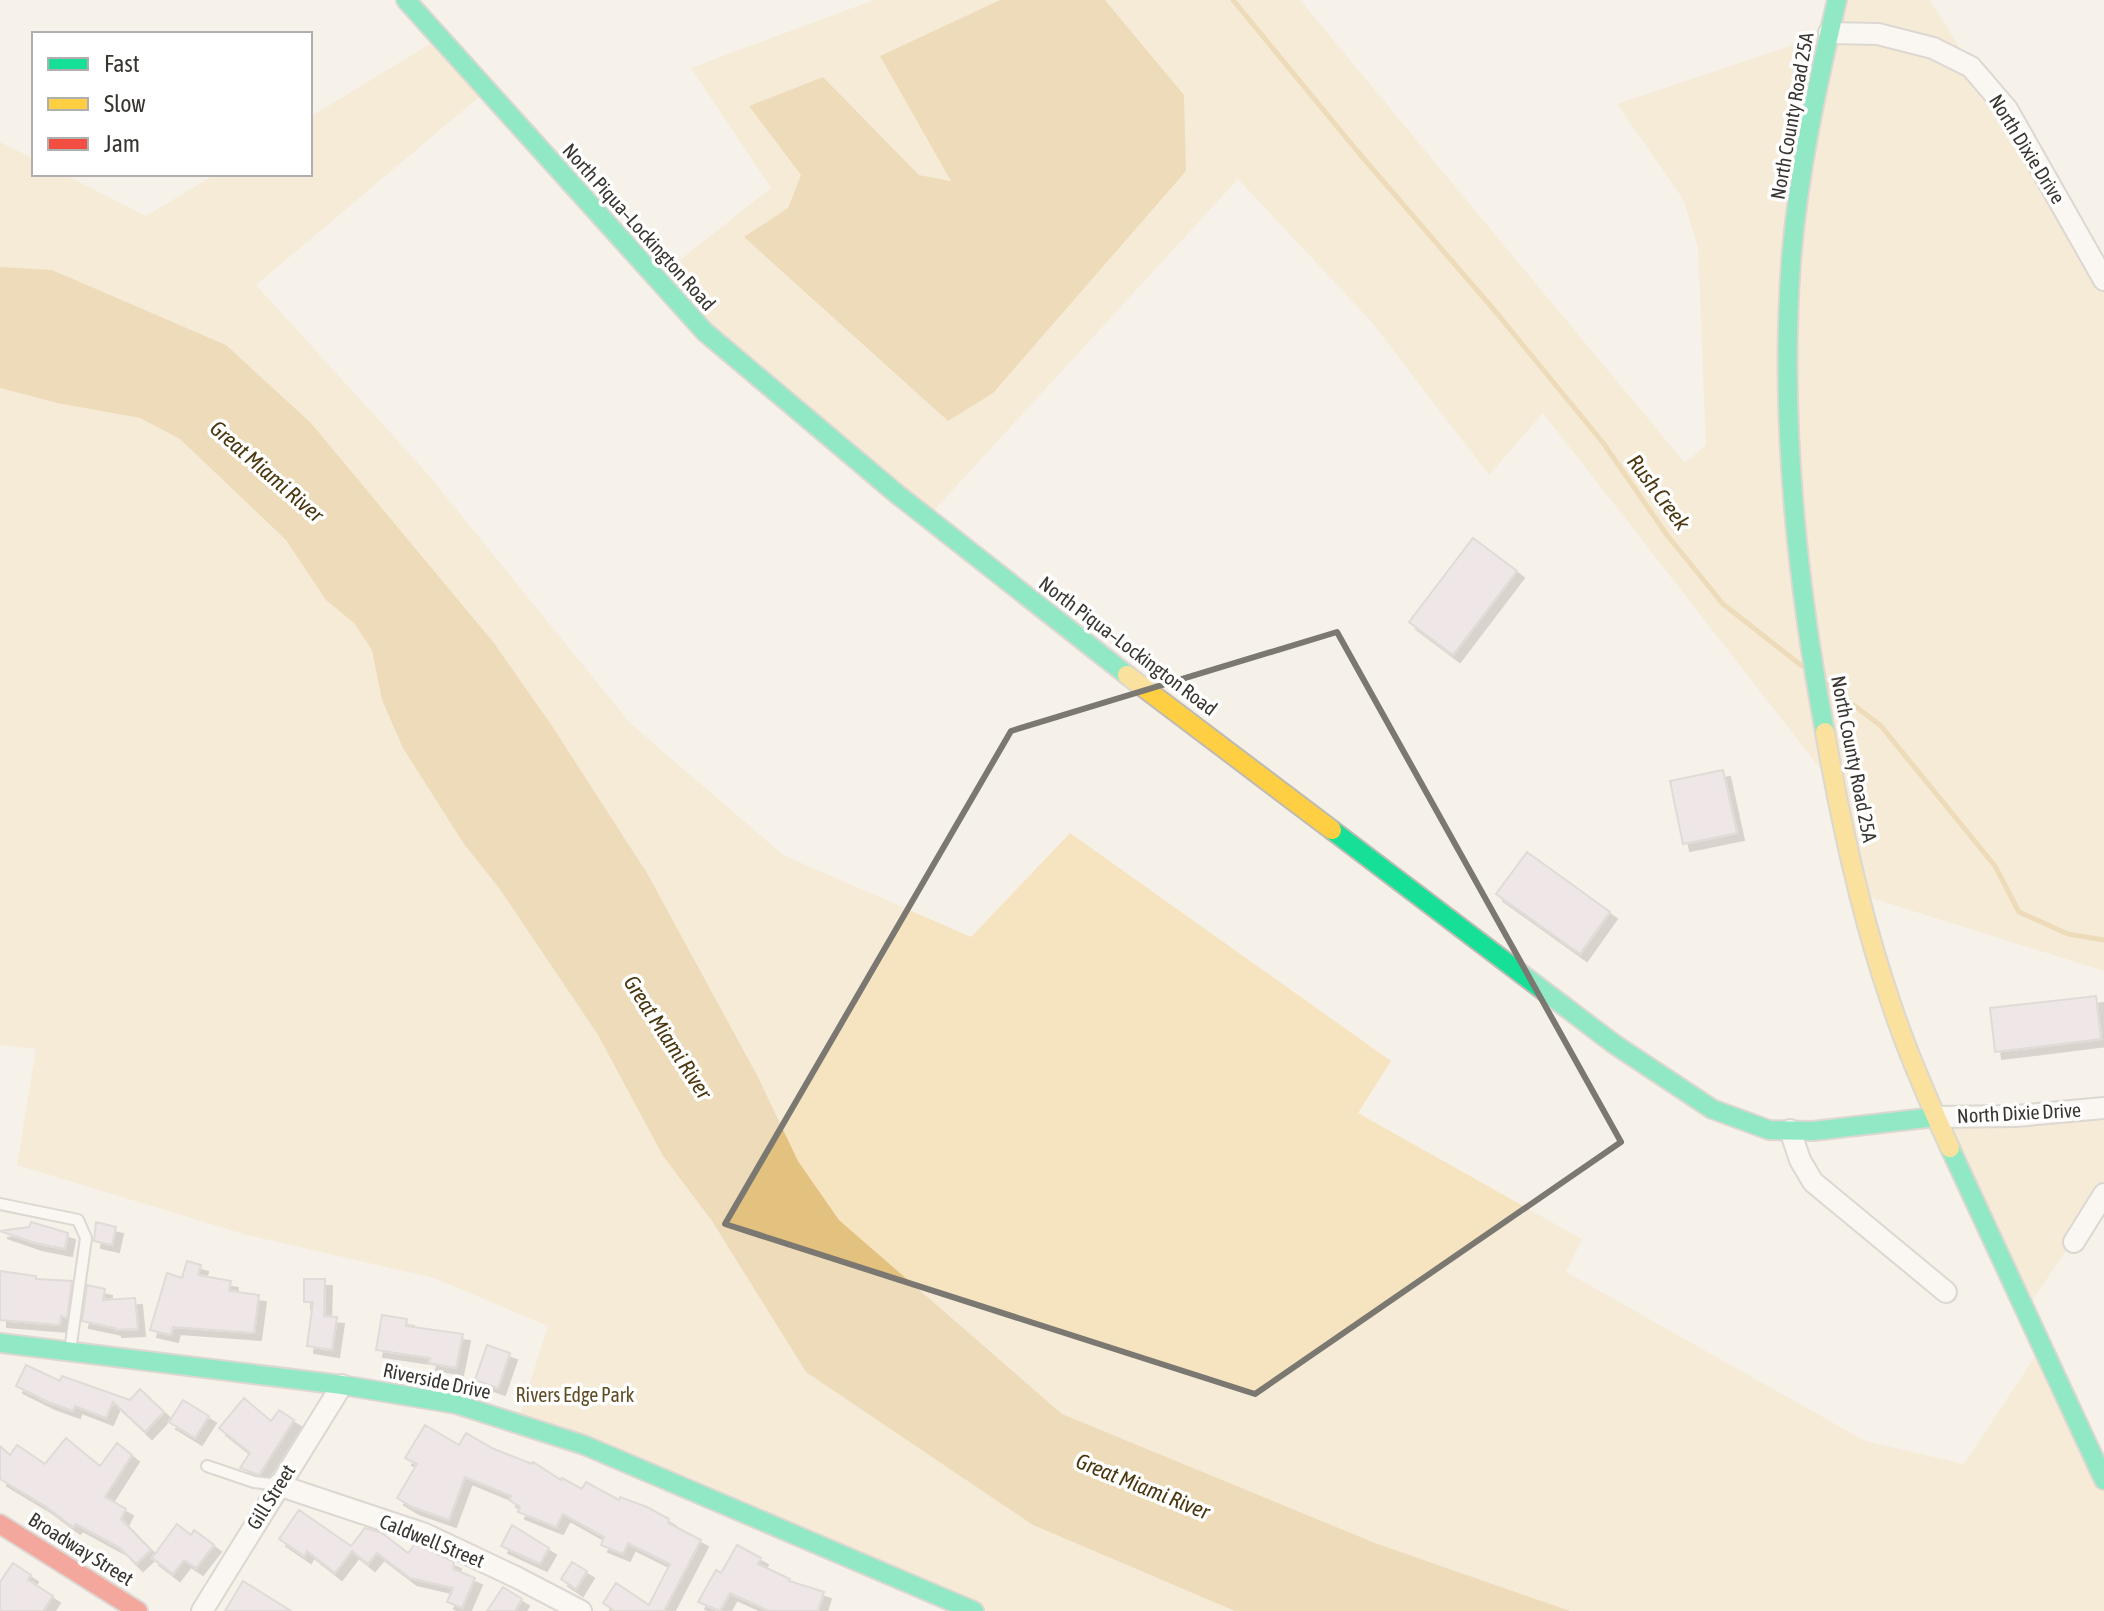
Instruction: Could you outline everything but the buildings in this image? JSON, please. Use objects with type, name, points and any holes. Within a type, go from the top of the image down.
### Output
[{"type":"main road","name":"North Piqua–Lockington Road","points":[[406,0],[705,332],[897,494],[1094,650],[1614,1044],[1712,1109],[1769,1130],[1813,1131],[1935,1117]]},
{"type":"main road","name":"North County Road 25A","points":[[1837,0],[1808,129],[1789,295],[1789,385],[1806,616],[1834,786],[1859,894],[1892,1006],[1935,1117],[2104,1480]]},
{"type":"main road","name":"Riverside Drive","points":[[0,1343],[342,1385],[456,1404],[584,1445],[974,1611]]},
{"type":"main road","name":"Broadway Street","points":[[0,1524],[138,1611]]},
{"type":"street","name":"North Dixie Drive","points":[[1829,33],[1878,34],[1933,48],[1971,67],[2007,109],[2104,280]]},
{"type":"street","name":"North Dixie Drive","points":[[1935,1117],[2016,1116],[2104,1108]]},
{"type":"street","points":[[1790,1130],[1800,1160],[1813,1182],[1946,1292]]},
{"type":"street","points":[[2074,1242],[2104,1194]]},
{"type":"street","name":"Gill Street","points":[[202,1611],[342,1385]]},
{"type":"street","name":"Caldwell Street","points":[[278,1485],[425,1534],[581,1611]]},
{"type":"lane","points":[[0,1204],[78,1220],[86,1238],[70,1352]]},
{"type":"lane","points":[[207,1466],[254,1482],[278,1485]]},
{"type":"highlighted area","points":[[1337,632],[1621,1142],[1255,1394],[725,1224],[1011,731]]},
{"type":"green space","points":[[874,0],[1000,0],[880,56],[952,181],[919,175],[823,77],[749,106],[801,175],[788,208],[745,237],[948,421],[993,392],[1186,171],[1184,95],[1105,0],[1300,0],[1685,463],[1706,445],[1698,247],[1683,199],[1617,104],[1829,33],[1837,0],[1930,0],[2104,280],[2104,971],[1859,894],[1834,786],[1543,413],[1489,475],[1370,320],[1238,179],[927,518],[656,279],[771,188],[691,68]]},
{"type":"green space","points":[[440,38],[486,91],[256,285],[426,472],[630,723],[783,855],[971,937],[1070,833],[1391,1061],[1358,1113],[1582,1239],[1566,1272],[1865,1441],[1964,1464],[2042,1346],[2104,1480],[2104,1611],[1570,1611],[1375,1543],[1062,1414],[839,1220],[798,1161],[758,1077],[647,873],[552,726],[494,643],[311,423],[226,345],[52,270],[0,267],[0,142],[32,158],[32,176],[67,176],[146,216],[213,176],[312,176],[312,116]]},
{"type":"green space","name":"Rivers Edge Park","points":[[0,388],[57,403],[140,418],[180,439],[286,540],[326,600],[354,623],[372,650],[382,700],[464,844],[499,888],[598,1035],[663,1156],[712,1221],[806,1372],[1033,1525],[1235,1611],[974,1611],[517,1424],[548,1326],[434,1278],[247,1235],[17,1165],[36,1049],[0,1045]]},
{"type":"green space","points":[[2104,1108],[2104,1194],[2025,1311],[1935,1117]]},
{"type":"water","points":[[1000,0],[1105,0],[1184,95],[1186,171],[993,393],[948,421],[744,237],[788,208],[801,175],[749,106],[823,77],[919,175],[951,181],[880,56]]},
{"type":"water","name":"Great Miami River","points":[[0,267],[52,270],[226,345],[311,423],[494,643],[552,726],[647,873],[758,1077],[798,1161],[839,1220],[1062,1414],[1375,1543],[1570,1611],[1235,1611],[1033,1525],[806,1372],[712,1221],[663,1156],[598,1035],[499,888],[464,844],[403,748],[382,700],[372,650],[354,623],[326,600],[286,540],[180,439],[140,418],[57,403],[0,388]]},
{"type":"waterway","name":"Rush Creek","points":[[1233,0],[1604,444],[1667,535],[1723,604],[1802,666]]},
{"type":"waterway","name":"Rush Creek","points":[[1826,684],[1881,726],[1995,866],[2019,912],[2068,934],[2104,940]]},
{"type":"traffic: fast","points":[[406,0],[705,332],[897,494],[1127,675]]},
{"type":"traffic: fast","points":[[1825,732],[1806,616],[1793,498],[1788,321],[1791,262],[1803,163],[1837,0]]},
{"type":"traffic: fast","points":[[1332,830],[1614,1044],[1712,1109],[1769,1130],[1813,1131],[1935,1117]]},
{"type":"traffic: fast","points":[[1950,1148],[2104,1480]]},
{"type":"traffic: fast","points":[[0,1343],[342,1385],[456,1404],[584,1445],[974,1611]]},
{"type":"traffic: slow","points":[[1127,675],[1332,830]]},
{"type":"traffic: slow","points":[[1825,732],[1853,870],[1871,939],[1898,1024],[1950,1148]]},
{"type":"traffic: jam","points":[[0,1524],[138,1611]]}]
